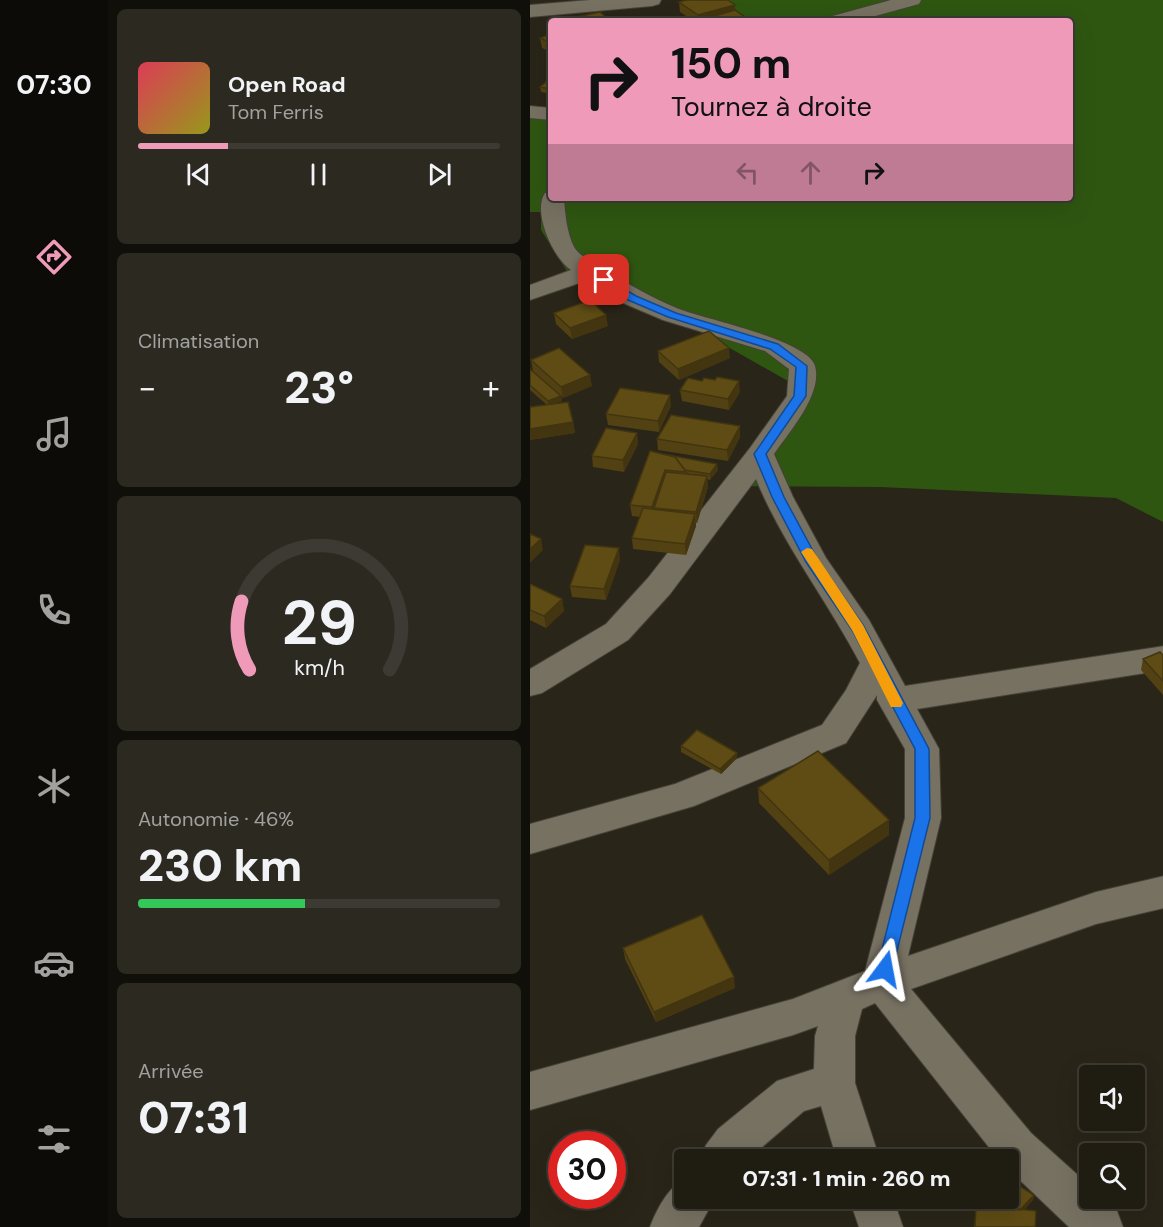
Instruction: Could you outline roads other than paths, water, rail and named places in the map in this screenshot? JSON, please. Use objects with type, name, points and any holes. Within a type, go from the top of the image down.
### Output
[{"type":"street","points":[[538,7],[652,0]]},
{"type":"street","points":[[847,18],[912,0]]},
{"type":"street","points":[[530,112],[548,114]]},
{"type":"street","points":[[530,684],[617,632],[659,586],[760,454],[800,396],[802,366],[774,346],[672,315],[632,298],[574,261],[563,248],[553,215],[553,201]]},
{"type":"street","points":[[530,292],[590,271]]},
{"type":"street","points":[[760,454],[778,497],[813,562],[858,628],[894,700],[922,749],[923,818],[882,982]]},
{"type":"street","points":[[894,700],[1163,658]]},
{"type":"street","points":[[530,839],[682,796],[833,735],[860,696],[876,663]]},
{"type":"street","points":[[530,1091],[793,1017],[882,982],[1096,908],[1163,892]]},
{"type":"street","points":[[882,982],[1016,1147],[1101,1227]]},
{"type":"street","points":[[845,998],[835,1036],[834,1083],[855,1149]]},
{"type":"street","points":[[729,1149],[733,1143],[792,1095],[834,1083]]},
{"type":"street","points":[[672,1227],[685,1209]]}]
